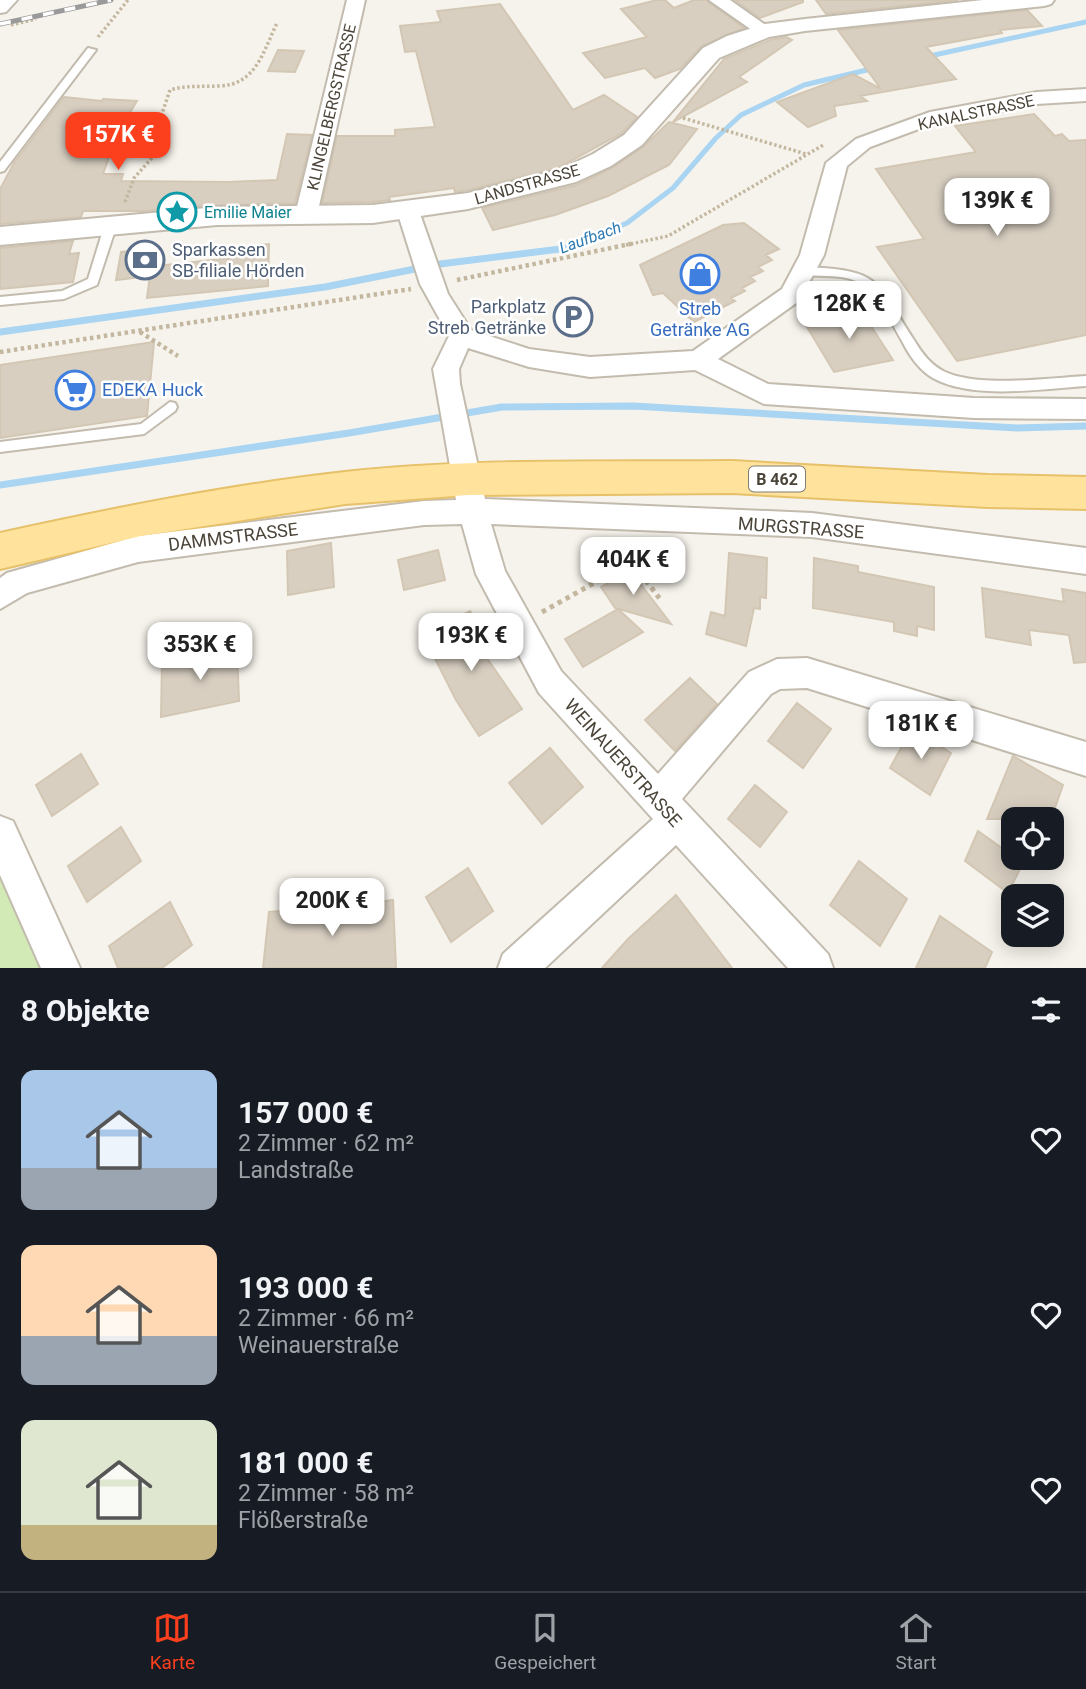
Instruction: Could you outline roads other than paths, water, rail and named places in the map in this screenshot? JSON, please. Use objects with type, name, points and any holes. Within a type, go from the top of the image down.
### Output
[{"type":"main road","name":"B 462","points":[[0,551],[155,517],[345,488],[467,478],[732,477],[988,491],[1086,493]]},
{"type":"street","points":[[0,8],[8,0]]},
{"type":"street","name":"KLINGELBERGSTRASSE","points":[[306,215],[356,0]]},
{"type":"street","points":[[718,0],[765,32]]},
{"type":"street","name":"LANDSTRASSE","points":[[0,236],[217,216],[408,211],[520,189],[567,176],[602,160],[633,140],[711,53],[735,41],[805,25],[1044,0]]},
{"type":"street","name":"KANALSTRASSE","points":[[698,359],[791,295],[812,255],[836,163],[863,143],[930,118],[1037,98],[1086,96]]},
{"type":"street","points":[[408,211],[429,278],[438,298],[456,320],[461,336],[529,358],[590,367],[698,359],[764,394],[974,408],[1086,409]]},
{"type":"street","name":"WEINAUERSTRASSE","points":[[461,336],[446,369],[447,384],[491,574],[517,625],[550,682],[814,968]]},
{"type":"street","name":"MURGSTRASSE","points":[[467,478],[1086,561]]},
{"type":"street","name":"DAMMSTRASSE","points":[[0,595],[18,582],[138,549],[424,513],[467,478]]},
{"type":"street","points":[[517,968],[667,811],[760,683],[777,674],[807,673],[1086,759]]},
{"type":"street","points":[[0,834],[61,968]]},
{"type":"lane","points":[[0,169],[91,50]]},
{"type":"lane","points":[[0,301],[64,295],[93,282],[113,226]]},
{"type":"lane","points":[[804,271],[850,275],[870,284],[917,356],[937,374],[958,382],[1086,382]]},
{"type":"lane","points":[[0,447],[144,429],[170,407]]},
{"type":"waterway","name":"Laufbach","points":[[925,57],[1086,22]]},
{"type":"waterway","name":"Laufbach","points":[[576,245],[627,223],[673,188],[716,138],[741,115],[804,85],[875,68]]},
{"type":"waterway","name":"Laufbach","points":[[0,332],[325,287],[440,264],[568,248],[580,243]]},
{"type":"waterway","points":[[0,485],[349,433],[502,407],[633,406],[1017,428],[1086,426]]},
{"type":"railway","points":[[0,24],[111,0]]},
{"type":"place","name":"Emilie Maier","points":[[177,212]]},
{"type":"place","name":"Sparkassen SB-filiale Hörden","points":[[145,260]]},
{"type":"place","name":"Streb Getränke AG","points":[[700,274]]},
{"type":"place","name":"Parkplatz Streb Getränke","points":[[573,317]]},
{"type":"place","name":"EDEKA Huck","points":[[75,390]]}]
